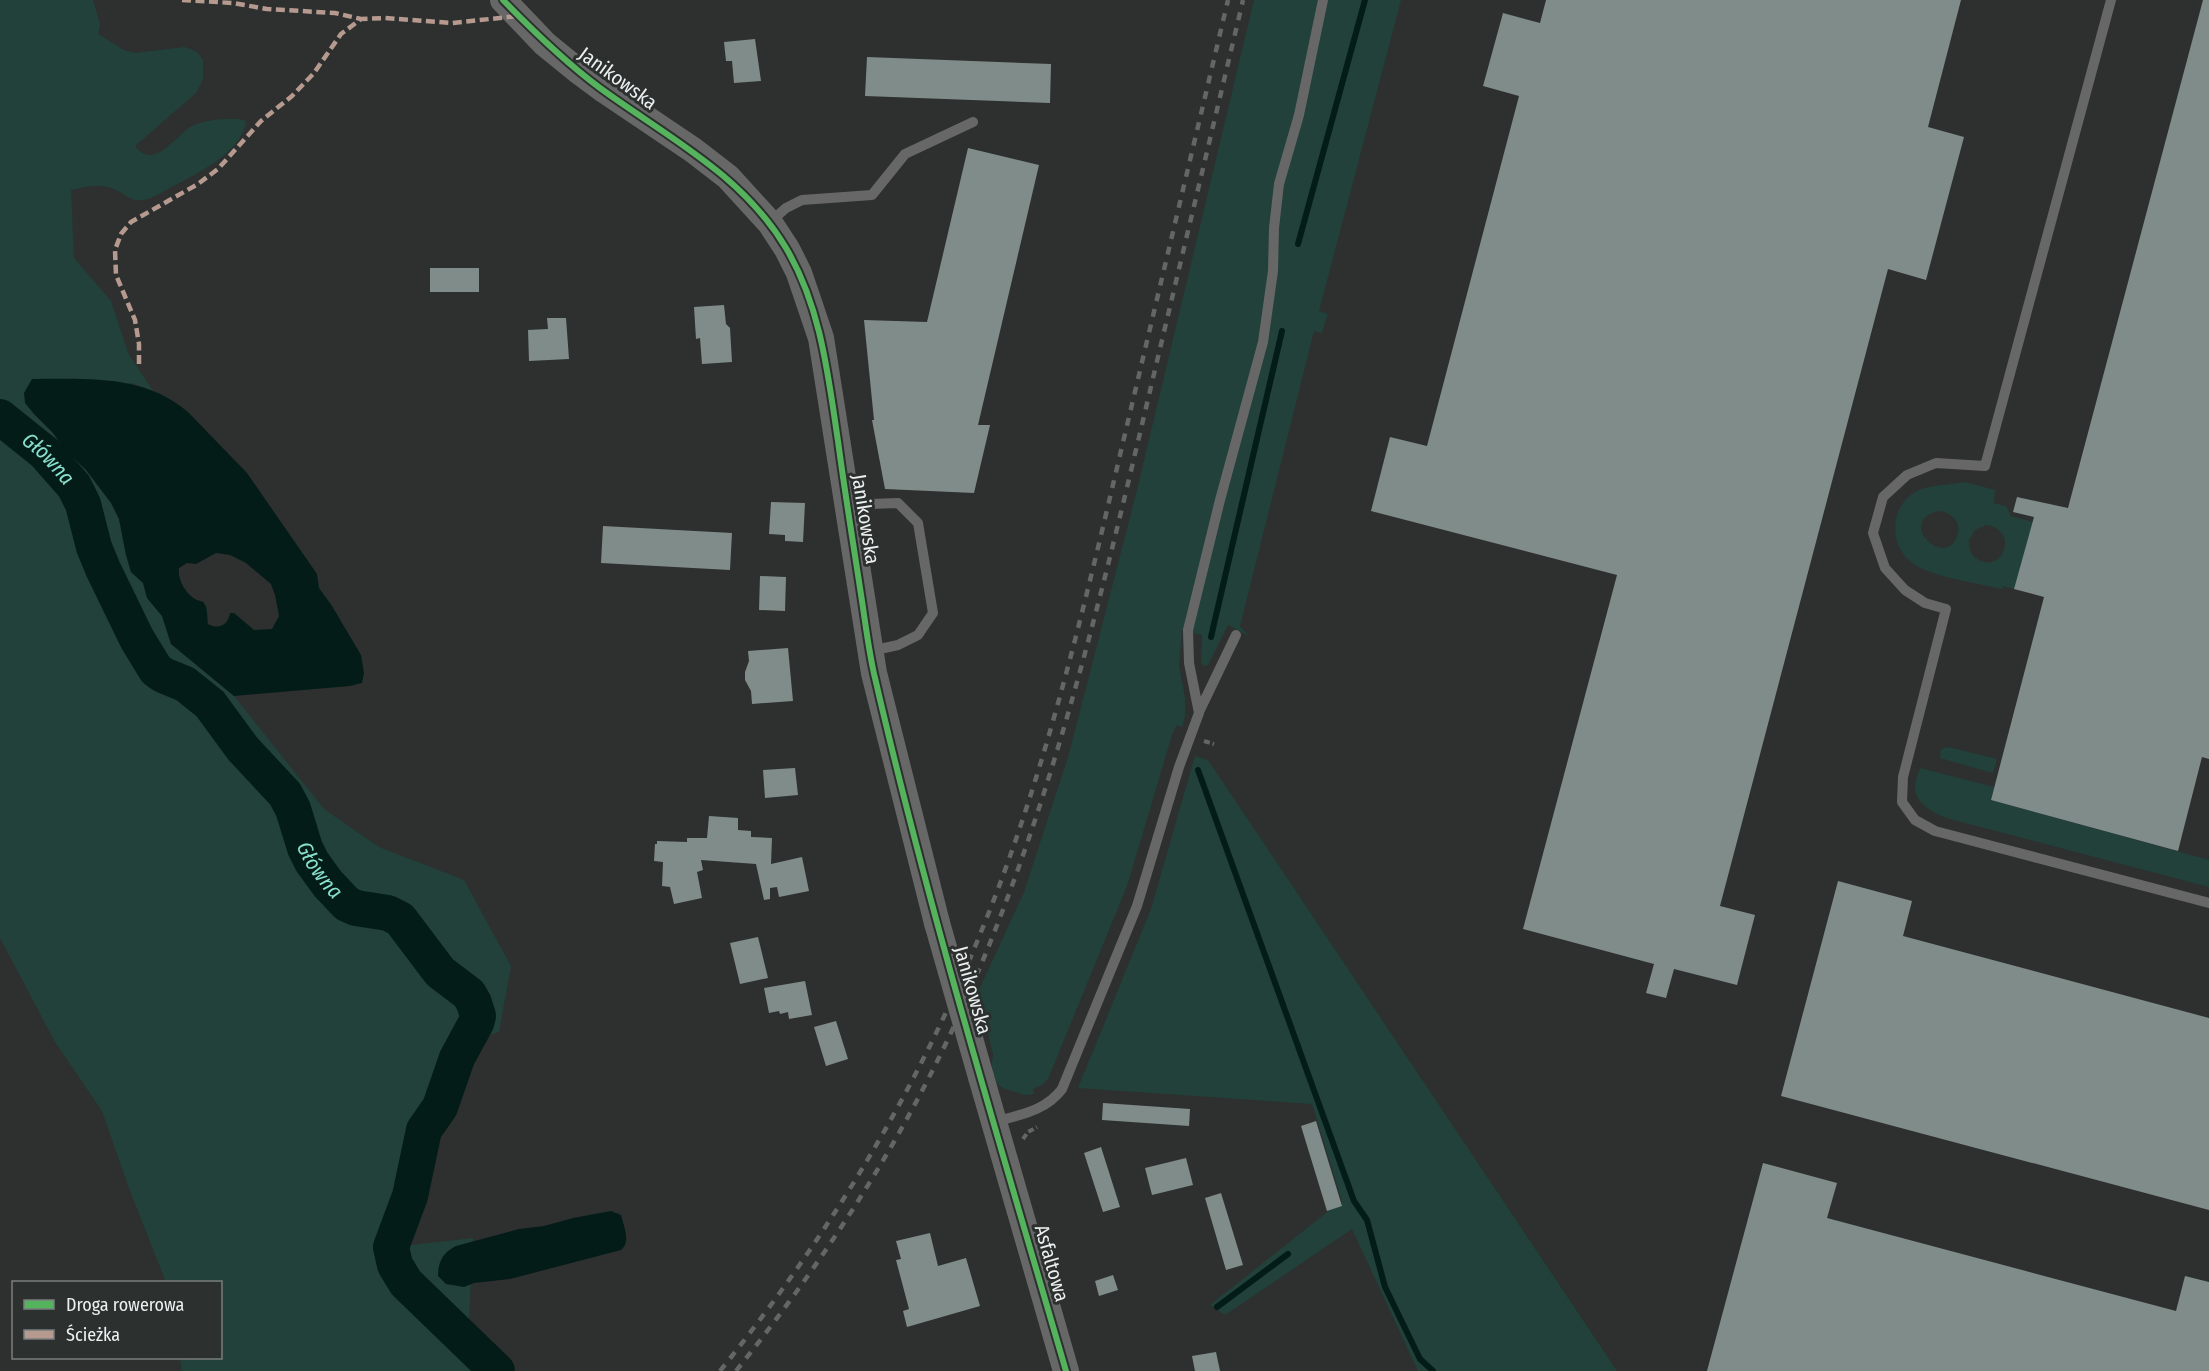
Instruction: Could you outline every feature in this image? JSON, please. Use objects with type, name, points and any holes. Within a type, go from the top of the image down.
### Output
[{"type":"street","name":"Janikowska","points":[[503,0],[545,44],[577,70],[728,177],[770,222],[799,273],[822,338],[874,673],[937,923],[1006,1164]]},
{"type":"street","name":"Asfaltowa","points":[[1006,1164],[1066,1371]]},
{"type":"lane","points":[[1199,713],[1189,663],[1188,630],[1263,342],[1273,271],[1274,228],[1279,184],[1299,115],[1323,0]]},
{"type":"lane","points":[[2111,0],[1985,466],[1936,464],[1906,475],[1883,497],[1873,532],[1885,568],[1905,590],[1925,603],[1946,609],[1903,777],[1902,802],[1915,820],[1935,831],[2209,903]]},
{"type":"lane","points":[[770,222],[786,207],[802,200],[872,195],[904,154],[973,122]]},
{"type":"lane","points":[[847,508],[897,503],[918,523],[933,614],[918,636],[898,645],[870,651]]},
{"type":"lane","points":[[994,1122],[1046,1105],[1054,1100],[1062,1089],[1137,906],[1179,767],[1199,713],[1236,635]]},
{"type":"shaded area","points":[[0,0],[93,0],[100,24],[98,34],[124,50],[135,53],[185,47],[197,52],[203,60],[203,80],[196,93],[135,146],[142,153],[150,155],[165,149],[186,130],[197,124],[211,120],[246,121],[242,133],[226,154],[202,171],[152,198],[140,200],[129,198],[114,189],[102,186],[71,190],[74,258],[111,301],[128,353],[153,391],[132,383],[34,414],[86,470],[111,503],[119,519],[131,572],[143,583],[147,598],[162,616],[171,644],[234,696],[324,809],[379,847],[464,880],[511,966],[499,1032],[474,1040],[429,1135],[403,1246],[473,1238],[469,1318],[489,1371],[182,1371],[180,1359],[222,1359],[222,1281],[166,1281],[130,1191],[102,1111],[55,1042],[0,938]]},
{"type":"shaded area","points":[[1254,0],[1401,0],[1319,311],[1328,314],[1322,333],[1314,331],[1240,626],[1249,636],[1228,625],[1208,665],[1204,666],[1201,663],[1202,635],[1182,630],[1179,665],[1185,698],[1185,716],[1182,727],[1177,725],[1172,735],[1127,886],[1048,1079],[1033,1089],[1034,1094],[1024,1095],[997,1084],[991,1073],[993,1054],[978,992],[1024,892],[1069,754],[1137,490]]},
{"type":"shaded area","points":[[32,379],[114,381],[153,391],[188,412],[247,473],[317,574],[319,588],[361,655],[364,673],[362,683],[234,696],[171,644],[162,616],[147,598],[143,583],[131,572],[119,519],[111,503],[86,470],[65,450],[53,433],[25,403],[24,393]],"holes":[[[216,553],[230,555],[246,563],[271,584],[279,616],[272,629],[254,630],[234,613],[230,613],[227,621],[222,625],[208,624],[204,602],[193,598],[183,586],[179,577],[179,568],[187,563],[196,564]]]},
{"type":"shaded area","points":[[1964,482],[1996,490],[1993,503],[2006,506],[2011,516],[2037,523],[2032,526],[2014,589],[2003,586],[2002,589],[1958,580],[1926,570],[1907,559],[1896,539],[1897,516],[1901,506],[1909,497],[1924,488]],"holes":[[[1939,511],[1954,518],[1958,525],[1958,533],[1952,544],[1944,548],[1927,541],[1922,533],[1921,524],[1926,516]],[[1986,525],[1996,528],[2003,534],[2004,549],[1995,561],[1979,560],[1971,552],[1969,540],[1975,530]]]},
{"type":"shaded area","points":[[1949,747],[1997,759],[1993,773],[1940,758],[1941,749]]},
{"type":"shaded area","points":[[1195,756],[1208,760],[1617,1371],[1418,1371],[1352,1229],[1225,1315],[1210,1305],[1331,1209],[1342,1206],[1342,1201],[1312,1104],[1078,1088],[1151,909]]},
{"type":"shaded area","points":[[1920,768],[1994,787],[1991,800],[2209,860],[2209,887],[1946,818],[1931,811],[1916,794],[1916,780]]},
{"type":"shaded area","points":[[611,1211],[621,1215],[625,1229],[626,1243],[621,1250],[510,1279],[474,1283],[464,1287],[446,1284],[438,1276],[442,1258],[456,1246],[519,1229],[544,1226]]},
{"type":"building","points":[[1546,0],[1961,0],[1928,127],[1964,137],[1926,280],[1888,269],[1720,906],[1755,915],[1737,985],[1674,969],[1666,998],[1646,993],[1654,964],[1523,929],[1617,575],[1371,511],[1390,437],[1427,446],[1519,96],[1483,86],[1503,13],[1540,23]]},
{"type":"building","points":[[2203,0],[2209,0],[2209,759],[2202,757],[2178,851],[1991,800],[2044,597],[2014,589],[2034,517],[2013,512],[2017,497],[2068,508]]},
{"type":"building","points":[[755,39],[761,81],[734,83],[732,61],[726,61],[724,42]]},
{"type":"building","points":[[867,57],[1051,64],[1050,103],[865,96]]},
{"type":"building","points":[[968,148],[1039,165],[978,425],[990,425],[974,493],[885,489],[872,420],[874,420],[864,320],[927,322]]},
{"type":"building","points":[[430,268],[479,268],[479,292],[430,292]]},
{"type":"building","points":[[724,305],[726,324],[730,328],[732,362],[702,364],[700,338],[696,339],[694,307]]},
{"type":"building","points":[[547,318],[566,318],[569,359],[529,361],[528,330],[548,329]]},
{"type":"building","points":[[771,502],[805,503],[803,542],[785,541],[785,535],[769,534]]},
{"type":"building","points":[[603,526],[732,533],[730,570],[601,563]]},
{"type":"building","points":[[760,576],[786,577],[785,611],[759,610]]},
{"type":"building","points":[[788,648],[793,701],[752,704],[751,691],[745,680],[749,661],[748,651]]},
{"type":"building","points":[[795,768],[798,795],[765,798],[763,770]]},
{"type":"building","points":[[709,816],[738,818],[738,830],[751,831],[751,837],[772,838],[771,864],[802,857],[809,891],[779,897],[777,887],[770,888],[770,899],[764,900],[756,864],[701,860],[703,870],[697,872],[702,898],[674,904],[670,887],[662,886],[663,862],[654,861],[655,844],[657,841],[687,842],[687,838],[707,838]]},
{"type":"building","points":[[1838,881],[1912,901],[1903,936],[2209,1018],[2209,1210],[1781,1096]]},
{"type":"building","points":[[758,937],[768,978],[740,984],[730,943]]},
{"type":"building","points":[[805,981],[812,1015],[789,1019],[788,1012],[769,1013],[764,988]]},
{"type":"building","points":[[836,1021],[848,1059],[826,1066],[814,1027]]},
{"type":"building","points":[[1103,1103],[1190,1109],[1189,1126],[1102,1120]]},
{"type":"building","points":[[1316,1121],[1342,1206],[1327,1211],[1301,1126]]},
{"type":"building","points":[[1101,1147],[1120,1207],[1103,1212],[1084,1153]]},
{"type":"building","points":[[1186,1158],[1193,1185],[1152,1195],[1145,1168]]},
{"type":"building","points":[[1763,1163],[1837,1183],[1827,1218],[2176,1311],[2185,1276],[2209,1282],[2209,1371],[1707,1371]]},
{"type":"building","points":[[1221,1193],[1243,1265],[1226,1270],[1205,1198]]},
{"type":"building","points":[[930,1233],[938,1266],[966,1258],[980,1306],[907,1327],[903,1311],[909,1309],[896,1260],[901,1259],[896,1241]]},
{"type":"building","points":[[1113,1275],[1118,1290],[1099,1296],[1095,1281]]},
{"type":"building","points":[[1216,1352],[1220,1371],[1195,1371],[1192,1356]]},
{"type":"waterway","points":[[1298,244],[1365,0]]},
{"type":"waterway","points":[[1211,637],[1282,331]]},
{"type":"waterway","name":"Główna","points":[[0,417],[45,453],[74,486],[83,504],[94,547],[103,569],[137,639],[156,670],[185,684],[210,704],[243,749],[285,794],[293,809],[305,848],[328,884],[347,904],[356,908],[388,913],[400,919],[440,972],[469,994],[474,1003],[478,1016],[476,1023],[457,1058],[440,1107],[424,1130],[410,1196],[391,1247],[395,1265],[406,1283],[497,1371]]},
{"type":"waterway","points":[[1198,770],[1354,1201],[1367,1220],[1385,1287],[1420,1359],[1433,1371]]},
{"type":"waterway","points":[[1217,1307],[1288,1254]]},
{"type":"railway","points":[[720,1371],[797,1269],[833,1216],[899,1106],[956,991],[1004,874],[1043,756],[1076,636],[1228,0]]},
{"type":"railway","points":[[736,1371],[800,1287],[830,1243],[887,1154],[913,1108],[960,1013],[1017,872],[1085,655],[1243,0]]},
{"type":"marked path","points":[[182,0],[335,13],[361,19]]},
{"type":"marked path","points":[[139,364],[139,344],[135,320],[116,275],[115,250],[121,234],[131,222],[198,184],[218,169],[261,121],[292,96],[314,73],[341,34],[361,19],[384,18],[452,23],[518,16]]},
{"type":"cycle path","points":[[503,0],[526,24],[587,78],[702,159],[748,199],[768,222],[798,271],[815,318],[826,366],[868,640],[896,765],[941,939],[1066,1371]]}]
